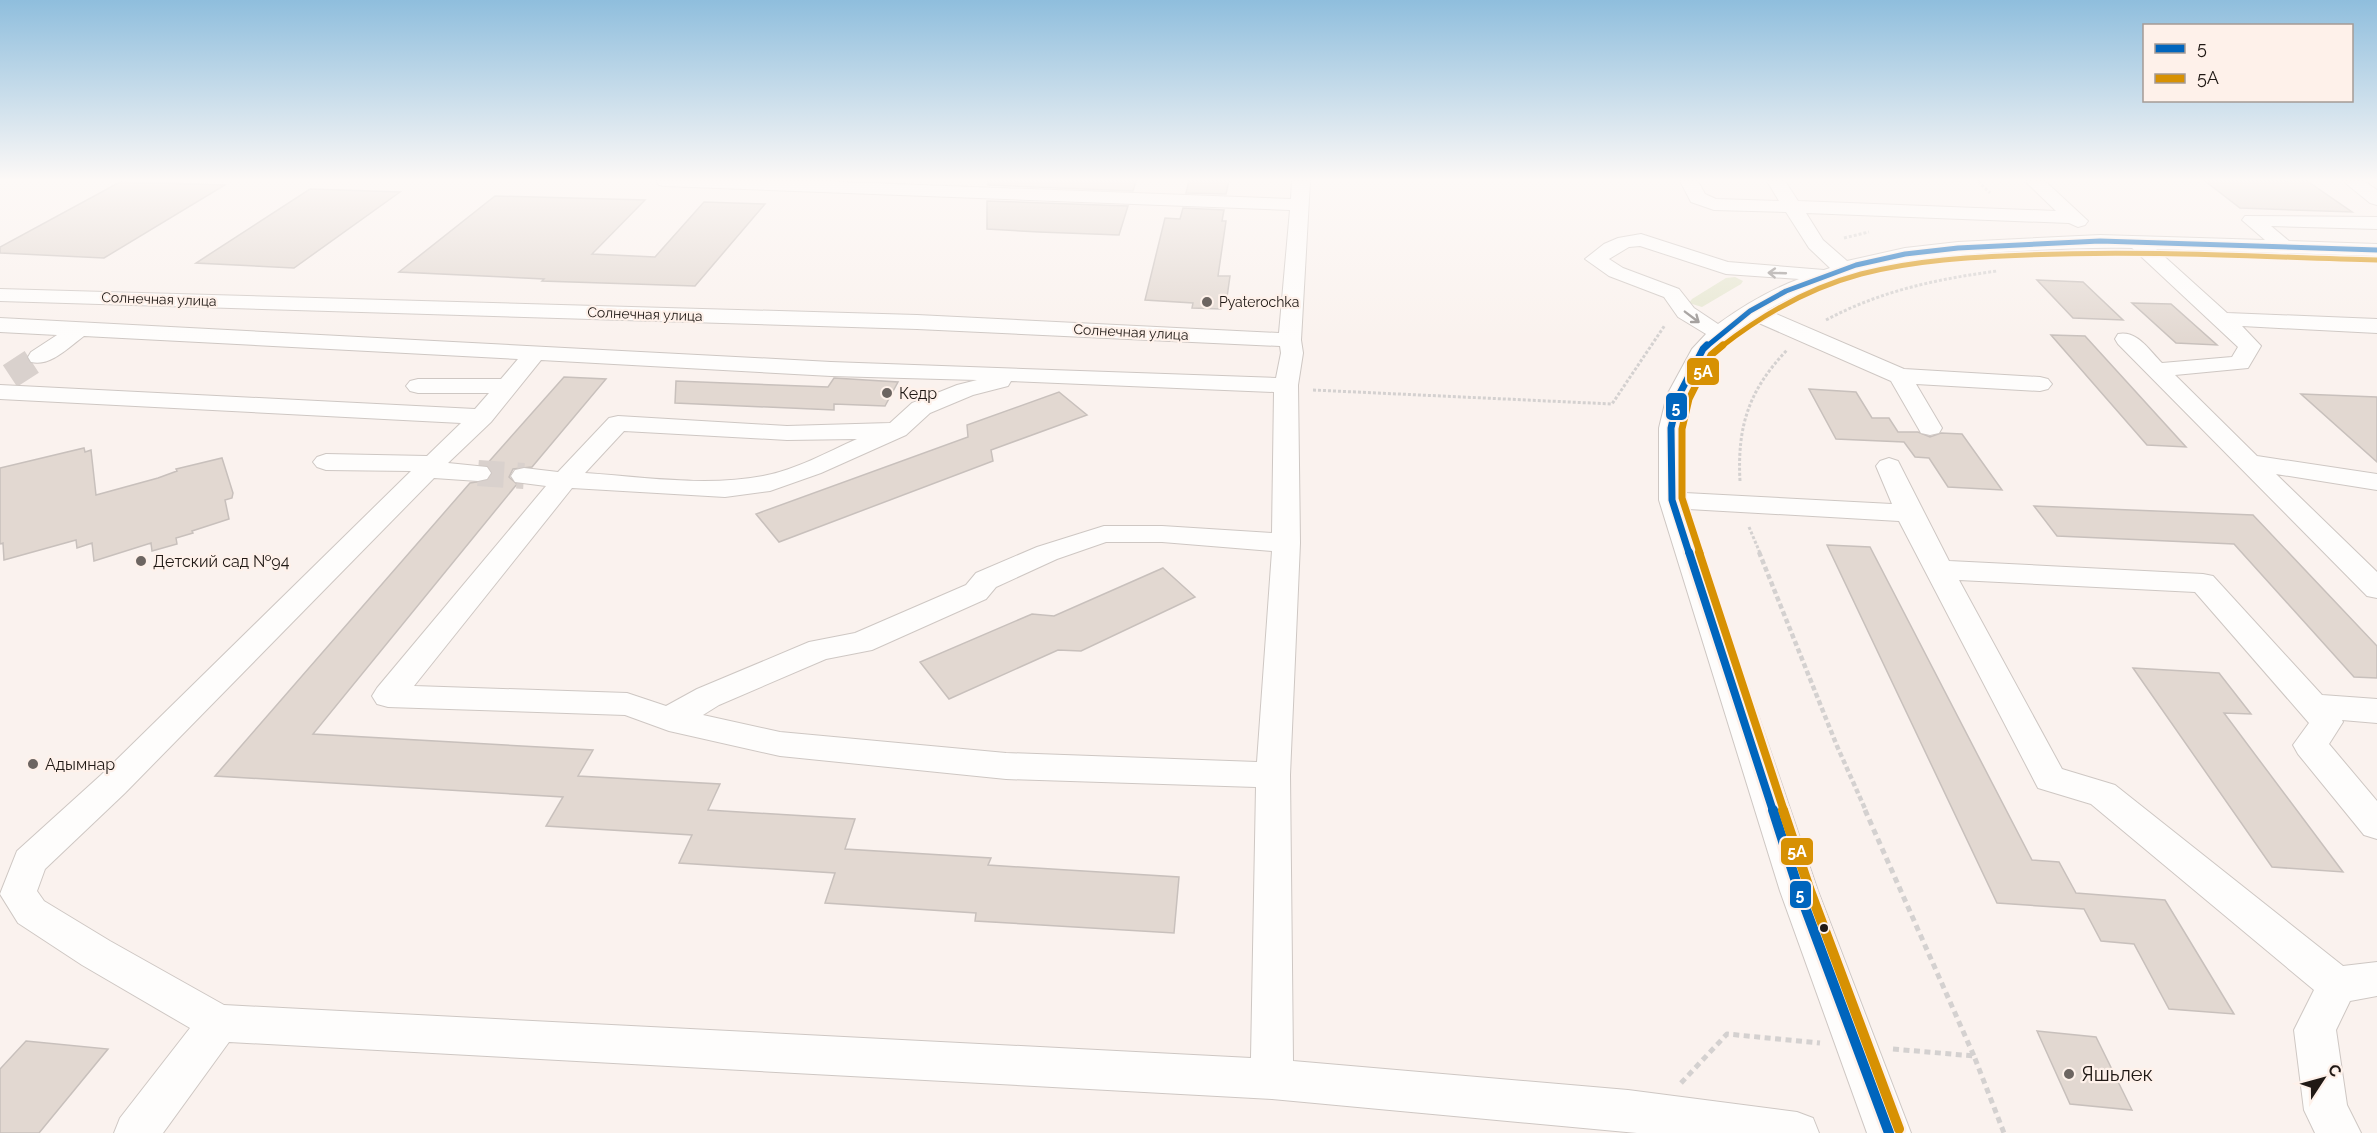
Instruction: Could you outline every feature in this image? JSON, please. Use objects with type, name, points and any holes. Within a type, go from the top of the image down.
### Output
[{"type":"street","points":[[1272,1079],[1273,775],[1286,543],[1286,385],[1292,353],[1290,340],[1299,234]]},
{"type":"street","points":[[1809,234],[1836,272]]},
{"type":"street","points":[[2092,234],[2100,241]]},
{"type":"street","points":[[2269,234],[2283,246]]},
{"type":"street","points":[[1720,333],[1697,321],[1678,302],[1647,284],[1616,273],[1595,259],[1611,248],[1626,242],[1641,240],[1720,266],[1836,272]]},
{"type":"street","points":[[1889,1133],[1799,891],[1672,500],[1671,428],[1680,395],[1703,349],[1750,311],[1786,291],[1878,259],[1958,248],[2100,241],[2377,250]]},
{"type":"street","points":[[2136,241],[2250,346],[2240,363],[2156,370]]},
{"type":"street","points":[[1647,284],[1690,256]]},
{"type":"street","points":[[1678,302],[1720,266]]},
{"type":"street","name":"Солнечная улица","points":[[0,295],[917,322],[1290,340]]},
{"type":"street","points":[[1750,311],[1900,376],[2040,384]]},
{"type":"street","points":[[2221,319],[2377,326]]},
{"type":"street","points":[[0,326],[831,369],[1025,374],[1286,385]]},
{"type":"street","points":[[39,357],[80,329]]},
{"type":"street","points":[[2126,339],[2377,589]]},
{"type":"street","points":[[534,354],[482,417],[429,467],[113,784],[30,861],[18,892],[31,912],[96,953],[219,1023],[1272,1079],[1623,1122],[1797,1133]]},
{"type":"street","points":[[524,476],[725,489],[770,483],[812,468],[897,430],[921,408],[965,390],[1025,374]]},
{"type":"street","points":[[1900,376],[1930,428]]},
{"type":"street","points":[[3,383],[482,417]]},
{"type":"street","points":[[418,386],[507,386]]},
{"type":"street","points":[[897,430],[787,433],[618,423],[565,480],[388,696],[627,704],[669,720],[780,744],[1006,766],[1273,775]]},
{"type":"street","points":[[326,462],[429,467],[478,473]]},
{"type":"street","points":[[2248,462],[2377,482]]},
{"type":"street","points":[[1889,466],[1909,513],[2050,779],[2103,794],[2337,985],[2377,979]]},
{"type":"street","points":[[1672,500],[1909,513]]},
{"type":"street","points":[[669,720],[708,696],[820,649],[861,643],[976,592],[986,580],[1047,554],[1104,534],[1162,534],[1286,543]]},
{"type":"street","points":[[1940,570],[2203,583],[2327,722],[2310,745],[2377,825]]},
{"type":"street","points":[[2315,706],[2377,711]]},
{"type":"street","points":[[2337,985],[2315,1030],[2326,1110],[2340,1133]]},
{"type":"street","points":[[136,1133],[219,1023]]},
{"type":"path","points":[[1974,1056],[1837,746],[1752,537],[1742,504],[1738,453],[1748,406],[1770,367],[1803,334],[1844,309],[1888,292],[1946,277],[1997,271]]},
{"type":"path","points":[[1286,385],[1320,391],[1612,404],[1678,302]]},
{"type":"green space","points":[[1735,277],[1743,281],[1741,284],[1702,307],[1689,303],[1726,278]]},
{"type":"building","points":[[24,234],[144,234],[104,258],[0,253],[0,247]]},
{"type":"building","points":[[241,234],[342,234],[294,268],[196,263]]},
{"type":"building","points":[[447,234],[612,234],[592,254],[655,257],[676,234],[739,234],[695,286],[542,281],[544,279],[399,272]]},
{"type":"building","points":[[1161,234],[1224,234],[1218,276],[1230,276],[1226,304],[1222,304],[1221,309],[1192,308],[1193,303],[1145,300]]},
{"type":"building","points":[[2037,280],[2083,282],[2123,320],[2073,318]]},
{"type":"building","points":[[2132,303],[2171,304],[2217,345],[2176,343]]},
{"type":"building","points":[[2051,335],[2085,336],[2186,447],[2147,445]]},
{"type":"building","points":[[564,377],[606,379],[532,467],[513,469],[509,477],[517,484],[313,734],[593,750],[578,776],[720,784],[708,810],[855,819],[845,849],[991,858],[988,865],[1179,877],[1174,933],[975,921],[976,913],[825,903],[835,873],[679,863],[692,835],[546,826],[563,797],[215,776],[470,483],[489,480],[493,472],[486,465]]},
{"type":"building","points":[[834,378],[898,382],[885,406],[834,404],[834,410],[675,403],[676,381],[828,387]]},
{"type":"building","points":[[1809,389],[1856,392],[1872,418],[1889,418],[1898,432],[1918,432],[1930,437],[1941,433],[1962,434],[2002,490],[1948,487],[1929,458],[1915,457],[1904,442],[1836,439]]},
{"type":"building","points":[[1059,392],[1087,415],[991,450],[993,461],[779,542],[756,514],[968,437],[967,425]]},
{"type":"building","points":[[2301,394],[2377,397],[2377,462]]},
{"type":"building","points":[[84,448],[85,452],[91,450],[96,495],[158,478],[177,471],[176,469],[222,458],[233,493],[232,498],[225,500],[229,519],[176,538],[177,544],[152,551],[151,543],[94,561],[92,543],[77,548],[76,540],[4,560],[3,543],[0,544],[0,468]]},
{"type":"building","points":[[2034,506],[2253,515],[2377,646],[2377,678],[2354,677],[2234,544],[2057,536]]},
{"type":"building","points":[[1827,545],[1870,547],[2032,860],[2059,862],[2076,893],[2165,900],[2234,1014],[2169,1009],[2134,944],[2101,941],[2084,909],[1997,903]]},
{"type":"building","points":[[1163,568],[1195,597],[1081,651],[1058,650],[949,699],[920,662],[1032,614],[1054,616]]},
{"type":"building","points":[[2133,668],[2219,673],[2251,714],[2224,713],[2343,872],[2272,867]]},
{"type":"building","points":[[2037,1031],[2096,1037],[2132,1110],[2070,1104]]},
{"type":"building","points":[[26,1041],[108,1049],[39,1133],[0,1133],[0,1069]]},
{"type":"tunnel","points":[[10,376],[39,357]]},
{"type":"tunnel","points":[[478,473],[524,476]]},
{"type":"transit line","name":"5","points":[[1889,1133],[1799,891],[1672,500],[1671,428],[1679,395],[1703,349],[1750,311],[1786,291],[1856,265],[1905,254],[1958,248],[2100,241],[2377,250]]},
{"type":"transit line","name":"5А","points":[[1899,1129],[1809,888],[1682,498],[1682,429],[1689,399],[1711,355],[1756,320],[1790,301],[1859,275],[1907,264],[1959,258],[2100,252],[2377,260]]},
{"type":"place","name":"Pyaterochka","points":[[1207,302]]},
{"type":"place","name":"Кедр","points":[[887,393]]},
{"type":"place","name":"Детский сад №94","points":[[141,561]]},
{"type":"place","name":"Адымнар","points":[[33,764]]},
{"type":"place","name":"Яшьлек","points":[[2069,1074]]}]
